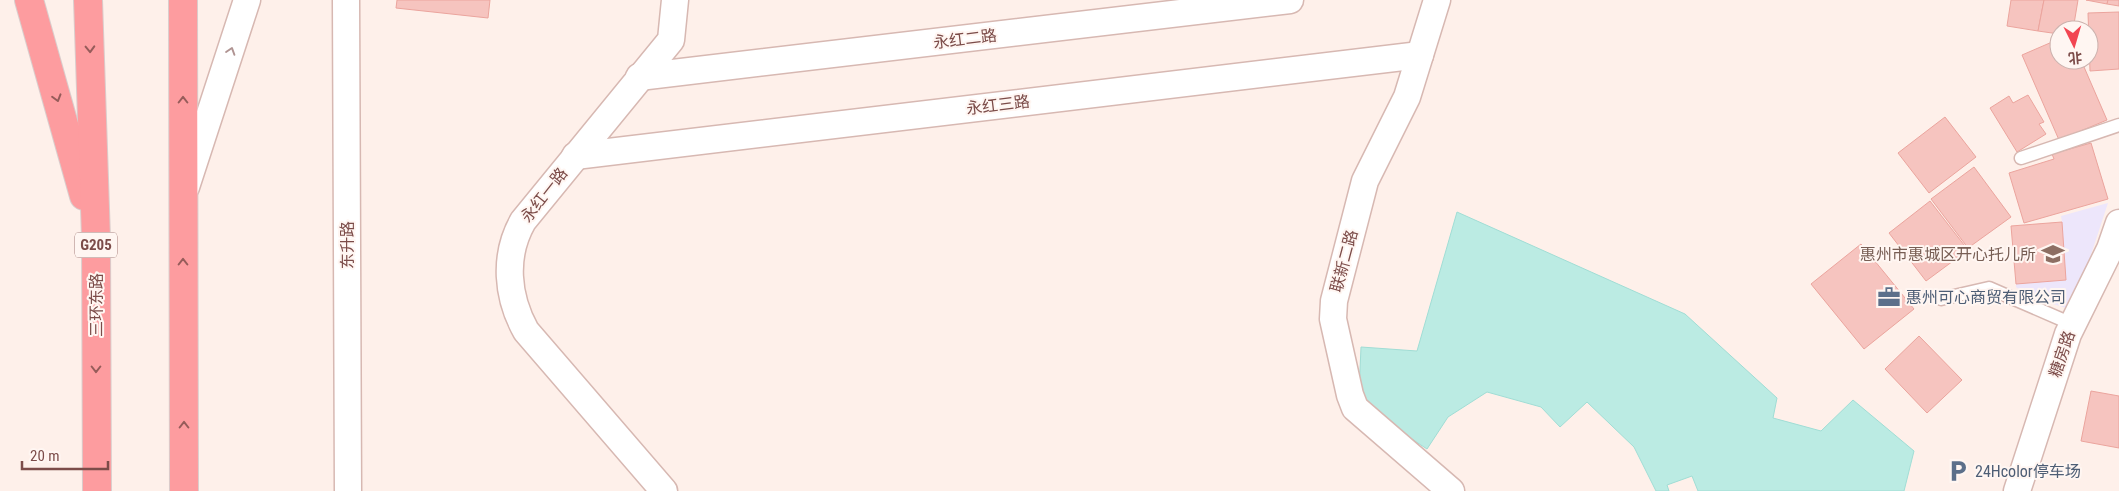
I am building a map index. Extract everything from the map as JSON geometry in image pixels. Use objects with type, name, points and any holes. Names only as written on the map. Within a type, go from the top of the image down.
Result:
[{"type":"highway","points":[[29,0],[96,238]]},
{"type":"highway","name":"三环东路","points":[[88,0],[96,238],[97,491]]},
{"type":"highway","points":[[183,0],[184,491]]},
{"type":"street","points":[[183,197],[247,0]]},
{"type":"street","name":"东升路","points":[[346,0],[348,491]]},
{"type":"street","name":"永红一路","points":[[664,491],[530,338],[515,306],[510,265],[516,234],[528,214],[671,40],[676,0]]},
{"type":"street","name":"永红二路","points":[[640,77],[1290,0]]},
{"type":"street","name":"联新二路","points":[[1437,0],[1402,110],[1365,181],[1334,301],[1333,314],[1350,395],[1355,408],[1451,491]]},
{"type":"street","name":"永红三路","points":[[575,156],[1420,55]]},
{"type":"street","name":"糖房路","points":[[2018,491],[2072,324],[2110,249],[2118,227]]},
{"type":"lane","points":[[2021,158],[2119,125]]},
{"type":"lane","points":[[1941,299],[1989,288],[2072,324]]},
{"type":"shaded area","name":"惠州市惠城区开心托儿所","points":[[2108,203],[2082,282],[2066,308],[2030,297],[2016,287],[2016,283],[2062,222],[2061,216]]},
{"type":"water","points":[[1457,212],[1685,314],[1777,398],[1773,418],[1821,431],[1853,400],[1914,451],[1904,491],[1698,491],[1692,476],[1667,485],[1669,491],[1656,491],[1634,447],[1587,402],[1560,427],[1541,407],[1487,392],[1448,417],[1427,449],[1389,424],[1359,393],[1361,347],[1417,351]]},
{"type":"building","points":[[397,0],[490,0],[488,18],[396,8]]},
{"type":"building","points":[[2011,0],[2044,0],[2038,31],[2007,26]]},
{"type":"building","points":[[2044,0],[2078,0],[2075,20],[2049,20],[2049,33],[2038,31]]},
{"type":"building","points":[[2086,0],[2108,0],[2107,4]]},
{"type":"building","points":[[2108,0],[2119,0],[2119,6],[2107,4]]},
{"type":"building","points":[[2119,12],[2119,69],[2090,71],[2099,70],[2099,20],[2088,20],[2088,13]]},
{"type":"building","points":[[2049,43],[2049,70],[2085,70],[2107,120],[2059,140],[2022,55]]},
{"type":"building","points":[[2028,95],[2044,122],[2039,124],[2046,134],[2017,152],[1990,108],[2009,96],[2013,103]]},
{"type":"building","points":[[1945,117],[1976,157],[1929,193],[1898,153]]},
{"type":"building","points":[[2091,143],[2108,199],[2024,223],[2009,173],[2054,159],[2052,154]]},
{"type":"building","points":[[1974,167],[2011,217],[1968,248],[1931,199]]},
{"type":"building","points":[[1930,201],[1968,250],[1926,281],[1889,233]]},
{"type":"building","points":[[2062,222],[2066,280],[2016,284],[2011,226]]},
{"type":"building","points":[[1861,244],[1914,309],[1864,349],[1811,284]]},
{"type":"building","points":[[1919,336],[1962,380],[1927,413],[1885,369]]},
{"type":"building","points":[[2091,391],[2119,396],[2119,448],[2081,441]]},
{"type":"place","name":"惠州市惠城区开心托儿所","points":[[2053,254]]},
{"type":"place","name":"惠州可心商贸有限公司","points":[[1889,297]]},
{"type":"place","name":"24Hcolor停车场","points":[[1958,471]]}]
